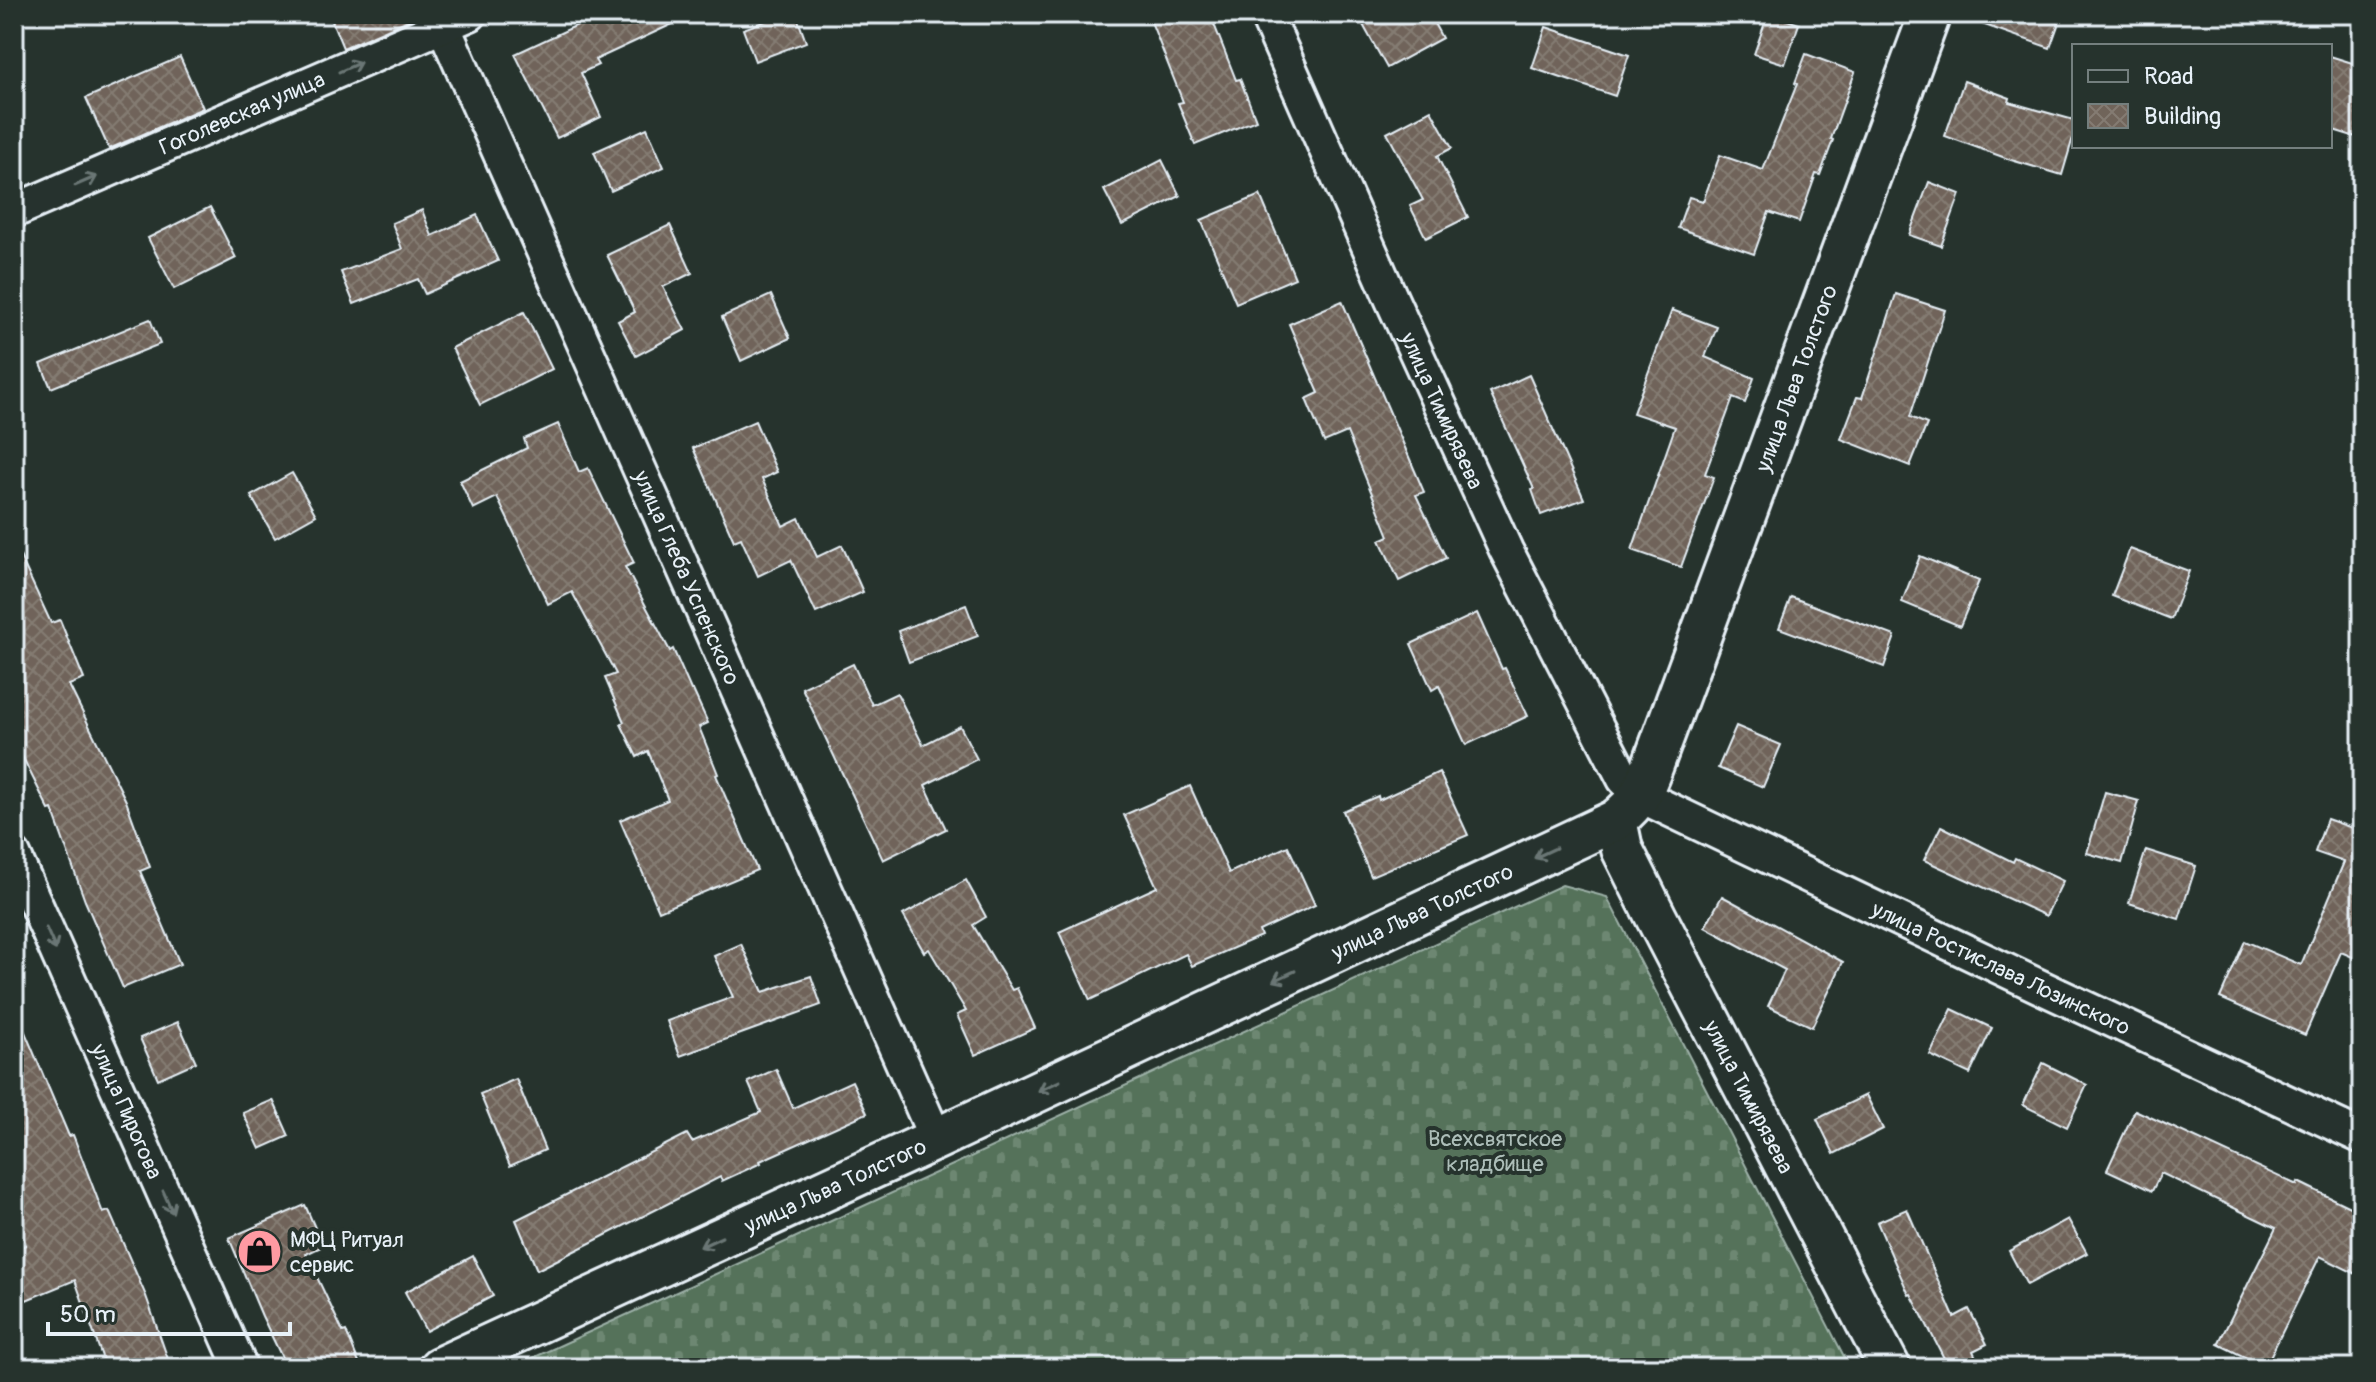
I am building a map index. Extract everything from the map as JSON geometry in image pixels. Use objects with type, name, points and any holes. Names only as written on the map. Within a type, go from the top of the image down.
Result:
[{"type":"street","name":"улица Тимирязева","points":[[1266,14],[1506,550],[1624,779],[1629,808],[1622,849],[1890,1368]]},
{"type":"street","name":"улица Льва Толстого","points":[[439,1368],[936,1139],[1629,808],[1930,14]]},
{"type":"street","name":"Гоголевская улица","points":[[14,211],[451,18]]},
{"type":"street","name":"улица Глеба Успенского","points":[[451,18],[936,1139]]},
{"type":"street","name":"улица Ростислава Лозинского","points":[[1629,808],[2360,1128]]},
{"type":"street","name":"улица Пирогова","points":[[14,855],[241,1368]]},
{"type":"green space","name":"Всехсвятское кладбище","points":[[1562,885],[1607,897],[1850,1368],[511,1368]]},
{"type":"building","points":[[329,14],[419,14],[420,15],[343,48]]},
{"type":"building","points":[[601,14],[694,14],[595,60],[598,65],[581,73],[601,117],[557,138],[515,54]]},
{"type":"building","points":[[786,14],[796,14],[806,42],[755,61],[743,29]]},
{"type":"building","points":[[1148,14],[1210,14],[1236,80],[1240,79],[1256,120],[1195,145],[1178,103],[1183,102]]},
{"type":"building","points":[[1357,14],[1429,14],[1442,38],[1387,68]]},
{"type":"building","points":[[1768,14],[1799,24],[1785,64],[1754,54]]},
{"type":"building","points":[[1966,14],[2062,14],[2050,48],[1965,18]]},
{"type":"building","points":[[1546,27],[1629,55],[1615,96],[1532,68]]},
{"type":"building","points":[[1806,54],[1855,72],[1820,175],[1816,174],[1799,222],[1769,212],[1754,254],[1678,228],[1689,197],[1703,201],[1720,155],[1763,170]]},
{"type":"building","points":[[180,57],[203,108],[109,149],[86,98]]},
{"type":"building","points":[[2332,57],[2362,66],[2362,139],[2332,130]]},
{"type":"building","points":[[1964,81],[2010,98],[2009,102],[2072,119],[2072,141],[2062,175],[1945,136]]},
{"type":"building","points":[[1431,110],[1452,148],[1437,156],[1468,217],[1426,238],[1410,206],[1423,200],[1387,133]]},
{"type":"building","points":[[647,128],[664,167],[611,191],[594,152]]},
{"type":"building","points":[[1162,160],[1180,196],[1122,225],[1104,190]]},
{"type":"building","points":[[1929,182],[1960,194],[1941,246],[1909,235]]},
{"type":"building","points":[[1260,195],[1295,278],[1236,303],[1201,220]]},
{"type":"building","points":[[210,207],[236,258],[174,289],[148,238]]},
{"type":"building","points":[[422,210],[432,236],[477,215],[498,261],[425,294],[418,279],[354,304],[341,272],[402,249],[392,223]]},
{"type":"building","points":[[670,225],[692,273],[663,287],[685,330],[636,356],[618,321],[635,312],[607,255]]},
{"type":"building","points":[[1896,294],[1945,310],[1910,417],[1927,424],[1910,466],[1841,439],[1857,397],[1862,398]]},
{"type":"building","points":[[771,295],[790,338],[741,361],[722,317]]},
{"type":"building","points":[[1342,301],[1424,492],[1416,495],[1446,558],[1399,581],[1380,540],[1389,536],[1347,432],[1324,442],[1306,399],[1319,393],[1289,324]]},
{"type":"building","points":[[1672,310],[1717,327],[1705,357],[1754,378],[1745,403],[1733,398],[1705,474],[1714,477],[1681,567],[1632,550],[1675,427],[1633,413]]},
{"type":"building","points":[[524,312],[552,369],[480,405],[452,348]]},
{"type":"building","points":[[150,319],[160,344],[51,388],[41,364]]},
{"type":"building","points":[[1529,375],[1584,499],[1541,515],[1534,489],[1490,393]]},
{"type":"building","points":[[755,421],[777,472],[762,479],[783,526],[799,518],[817,557],[842,545],[863,592],[816,613],[791,560],[758,576],[741,538],[734,541],[693,448]]},
{"type":"building","points":[[558,424],[579,472],[588,468],[634,563],[625,567],[670,651],[673,649],[708,723],[699,727],[757,870],[659,911],[620,820],[668,800],[648,751],[637,757],[621,724],[624,722],[605,678],[616,674],[572,592],[548,604],[497,497],[473,509],[460,481],[527,448],[524,439]]},
{"type":"building","points":[[292,473],[316,515],[275,538],[251,496]]},
{"type":"building","points":[[14,543],[51,623],[60,620],[84,679],[69,685],[126,801],[150,867],[140,871],[180,964],[123,988],[85,901],[52,809],[49,810],[14,740]]},
{"type":"building","points":[[2130,549],[2189,571],[2171,619],[2112,596]]},
{"type":"building","points":[[1920,556],[1979,581],[1960,626],[1902,602]]},
{"type":"building","points":[[1791,597],[1895,636],[1884,667],[1779,628]]},
{"type":"building","points":[[966,605],[978,636],[909,662],[898,631]]},
{"type":"building","points":[[1477,613],[1502,669],[1505,668],[1528,716],[1466,745],[1439,686],[1432,690],[1411,644]]},
{"type":"building","points":[[853,664],[872,705],[897,693],[923,745],[960,726],[977,759],[925,785],[946,829],[883,860],[802,688]]},
{"type":"building","points":[[1736,726],[1781,745],[1763,787],[1718,768]]},
{"type":"building","points":[[1439,772],[1468,835],[1371,876],[1343,811],[1378,796],[1379,800]]},
{"type":"building","points":[[1190,786],[1229,873],[1288,846],[1315,905],[1259,931],[1261,936],[1192,966],[1186,954],[1090,1000],[1059,932],[1157,887],[1124,815]]},
{"type":"building","points":[[2105,792],[2139,801],[2122,863],[2087,853]]},
{"type":"building","points":[[2327,819],[2358,830],[2362,820],[2362,961],[2341,952],[2305,1035],[2220,998],[2245,941],[2301,965],[2344,862],[2315,852]]},
{"type":"building","points":[[1941,826],[2013,862],[2015,858],[2063,881],[2046,916],[1924,860]]},
{"type":"building","points":[[2146,850],[2196,866],[2179,919],[2129,903]]},
{"type":"building","points":[[966,880],[986,917],[973,925],[1012,990],[1017,988],[1035,1028],[975,1055],[957,1015],[966,1011],[929,949],[924,952],[903,915]]},
{"type":"building","points":[[1722,896],[1843,962],[1812,1027],[1768,1006],[1785,970],[1705,927]]},
{"type":"building","points":[[741,944],[763,992],[811,976],[821,1005],[680,1056],[667,1021],[733,997],[714,956]]},
{"type":"building","points":[[14,1006],[69,1136],[73,1135],[103,1213],[109,1211],[146,1296],[171,1368],[106,1368],[75,1280],[14,1305],[14,1250],[26,1245],[14,1215]]},
{"type":"building","points":[[1952,1009],[1992,1028],[1970,1074],[1930,1055]]},
{"type":"building","points":[[178,1022],[196,1062],[158,1079],[140,1038]]},
{"type":"building","points":[[2043,1063],[2087,1085],[2067,1127],[2023,1105]]},
{"type":"building","points":[[776,1069],[793,1108],[852,1081],[867,1113],[722,1181],[720,1177],[537,1270],[516,1220],[687,1134],[692,1142],[761,1112],[748,1082]]},
{"type":"building","points":[[516,1079],[545,1150],[510,1166],[480,1094]]},
{"type":"building","points":[[1866,1095],[1883,1129],[1834,1154],[1817,1119]]},
{"type":"building","points":[[273,1100],[289,1136],[260,1149],[243,1113]]},
{"type":"building","points":[[2135,1110],[2362,1213],[2362,1277],[2320,1256],[2265,1367],[2218,1344],[2276,1228],[2161,1173],[2152,1191],[2107,1170]]},
{"type":"building","points":[[305,1205],[323,1246],[306,1254],[343,1332],[346,1331],[361,1368],[287,1368],[229,1238]]},
{"type":"building","points":[[1907,1209],[1954,1317],[1969,1309],[1987,1344],[1973,1351],[1981,1368],[1949,1368],[1909,1295],[1877,1222]]},
{"type":"building","points":[[2068,1219],[2087,1253],[2027,1285],[2009,1251]]},
{"type":"building","points":[[473,1256],[493,1296],[426,1331],[405,1292]]},
{"type":"place","name":"МФЦ Ритуал cервис","points":[[259,1252]]}]
